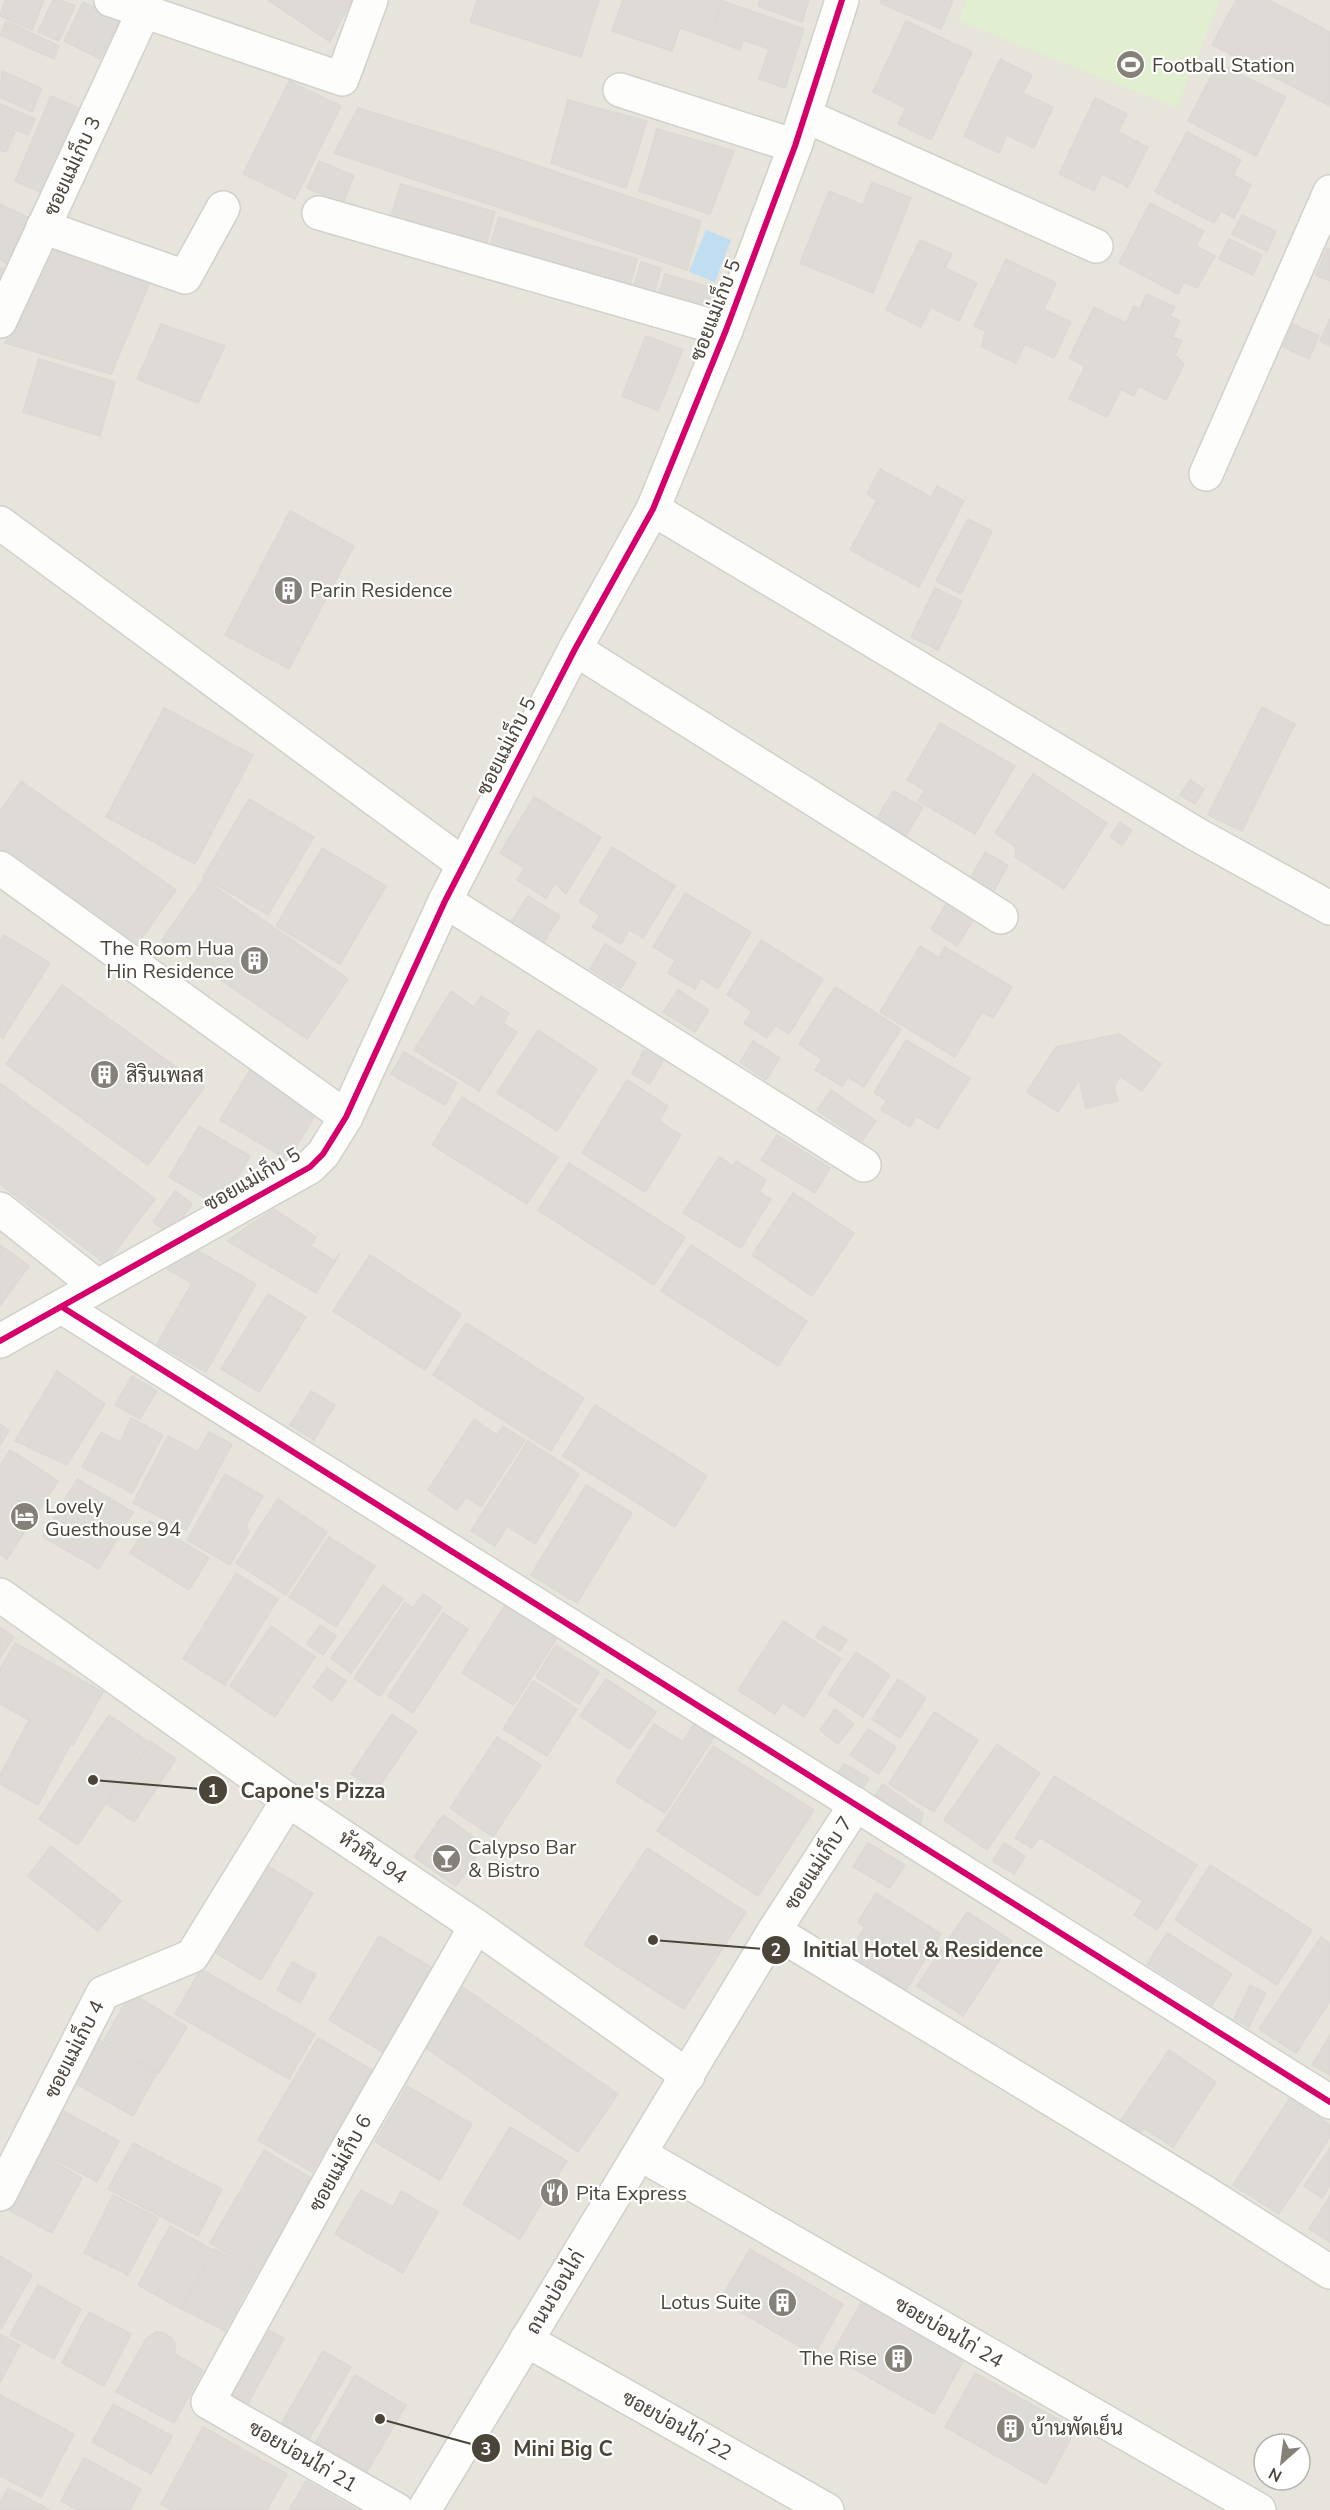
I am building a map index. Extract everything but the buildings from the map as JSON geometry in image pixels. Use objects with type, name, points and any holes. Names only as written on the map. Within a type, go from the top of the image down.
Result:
[{"type":"street","points":[[111,0],[342,79],[371,0]]},
{"type":"street","name":"ซอยแม่เก็บ 5","points":[[0,1341],[310,1167],[323,1154],[346,1118],[463,864],[575,649],[653,509],[726,330],[800,131],[842,0]]},
{"type":"street","name":"ซอยแม่เก็บ 3","points":[[0,321],[144,11]]},
{"type":"street","points":[[620,90],[800,131],[1096,246]]},
{"type":"street","points":[[1206,474],[1330,192]]},
{"type":"street","points":[[43,227],[185,277],[223,208]]},
{"type":"street","points":[[319,213],[726,330]]},
{"type":"street","points":[[653,509],[1186,828],[1330,908]]},
{"type":"street","points":[[0,523],[463,864]]},
{"type":"street","points":[[575,649],[1001,917]]},
{"type":"street","points":[[0,868],[346,1118]]},
{"type":"street","points":[[445,901],[864,1165]]},
{"type":"street","points":[[0,1209],[97,1286]]},
{"type":"street","points":[[62,1307],[1330,2102]]},
{"type":"street","name":"หัวหิน 94","points":[[0,1594],[288,1800],[476,1926],[688,2076]]},
{"type":"street","name":"ซอยแม่เก็บ 4","points":[[0,2194],[103,1993],[192,1956],[288,1800]]},
{"type":"street","name":"ซอยแม่เก็บ 7","points":[[688,2076],[774,1931],[856,1804]]},
{"type":"street","name":"ซอยแม่เก็บ 6","points":[[208,2402],[343,2157],[476,1926]]},
{"type":"street","points":[[774,1931],[1201,2190],[1330,2272]]},
{"type":"street","name":"ถนนบ่อนไก่","points":[[424,2510],[688,2076]]},
{"type":"street","name":"ซอยบ่อนไก่ 24","points":[[640,2154],[1258,2510]]},
{"type":"street","name":"ซอยบ่อนไก่ 22","points":[[526,2340],[827,2510]]},
{"type":"street","name":"ซอยบ่อนไก่ 21","points":[[208,2402],[397,2510]]},
{"type":"shaded area","points":[[0,0],[1330,0],[1330,2510],[0,2510]]},
{"type":"green space","name":"Football Station","points":[[967,0],[1220,0],[1177,108],[958,21]]},
{"type":"water","points":[[706,230],[731,240],[715,282],[689,272]]},
{"type":"cycle path","points":[[0,1341],[310,1167],[323,1154],[346,1117],[445,901],[575,649],[653,509],[726,330],[795,146],[842,0]]},
{"type":"cycle path","points":[[62,1307],[1330,2102]]},
{"type":"place","name":"Football Station","points":[[1131,65]]},
{"type":"place","name":"Parin Residence","points":[[289,590]]},
{"type":"place","name":"The Room Hua Hin Residence","points":[[255,960]]},
{"type":"place","name":"สิรินเพลส","points":[[105,1075]]},
{"type":"place","name":"Lovely Guesthouse 94","points":[[24,1517]]},
{"type":"place","name":"Capone's Pizza","points":[[93,1780]]},
{"type":"place","name":"Calypso Bar & Bistro","points":[[447,1859]]},
{"type":"place","name":"Initial Hotel & Residence","points":[[653,1940]]},
{"type":"place","name":"Pita Express","points":[[555,2193]]},
{"type":"place","name":"Lotus Suite","points":[[782,2302]]},
{"type":"place","name":"The Rise","points":[[898,2358]]},
{"type":"place","name":"Mini Big C","points":[[380,2419]]},
{"type":"place","name":"บ้านพัดเย็น","points":[[1010,2428]]}]
